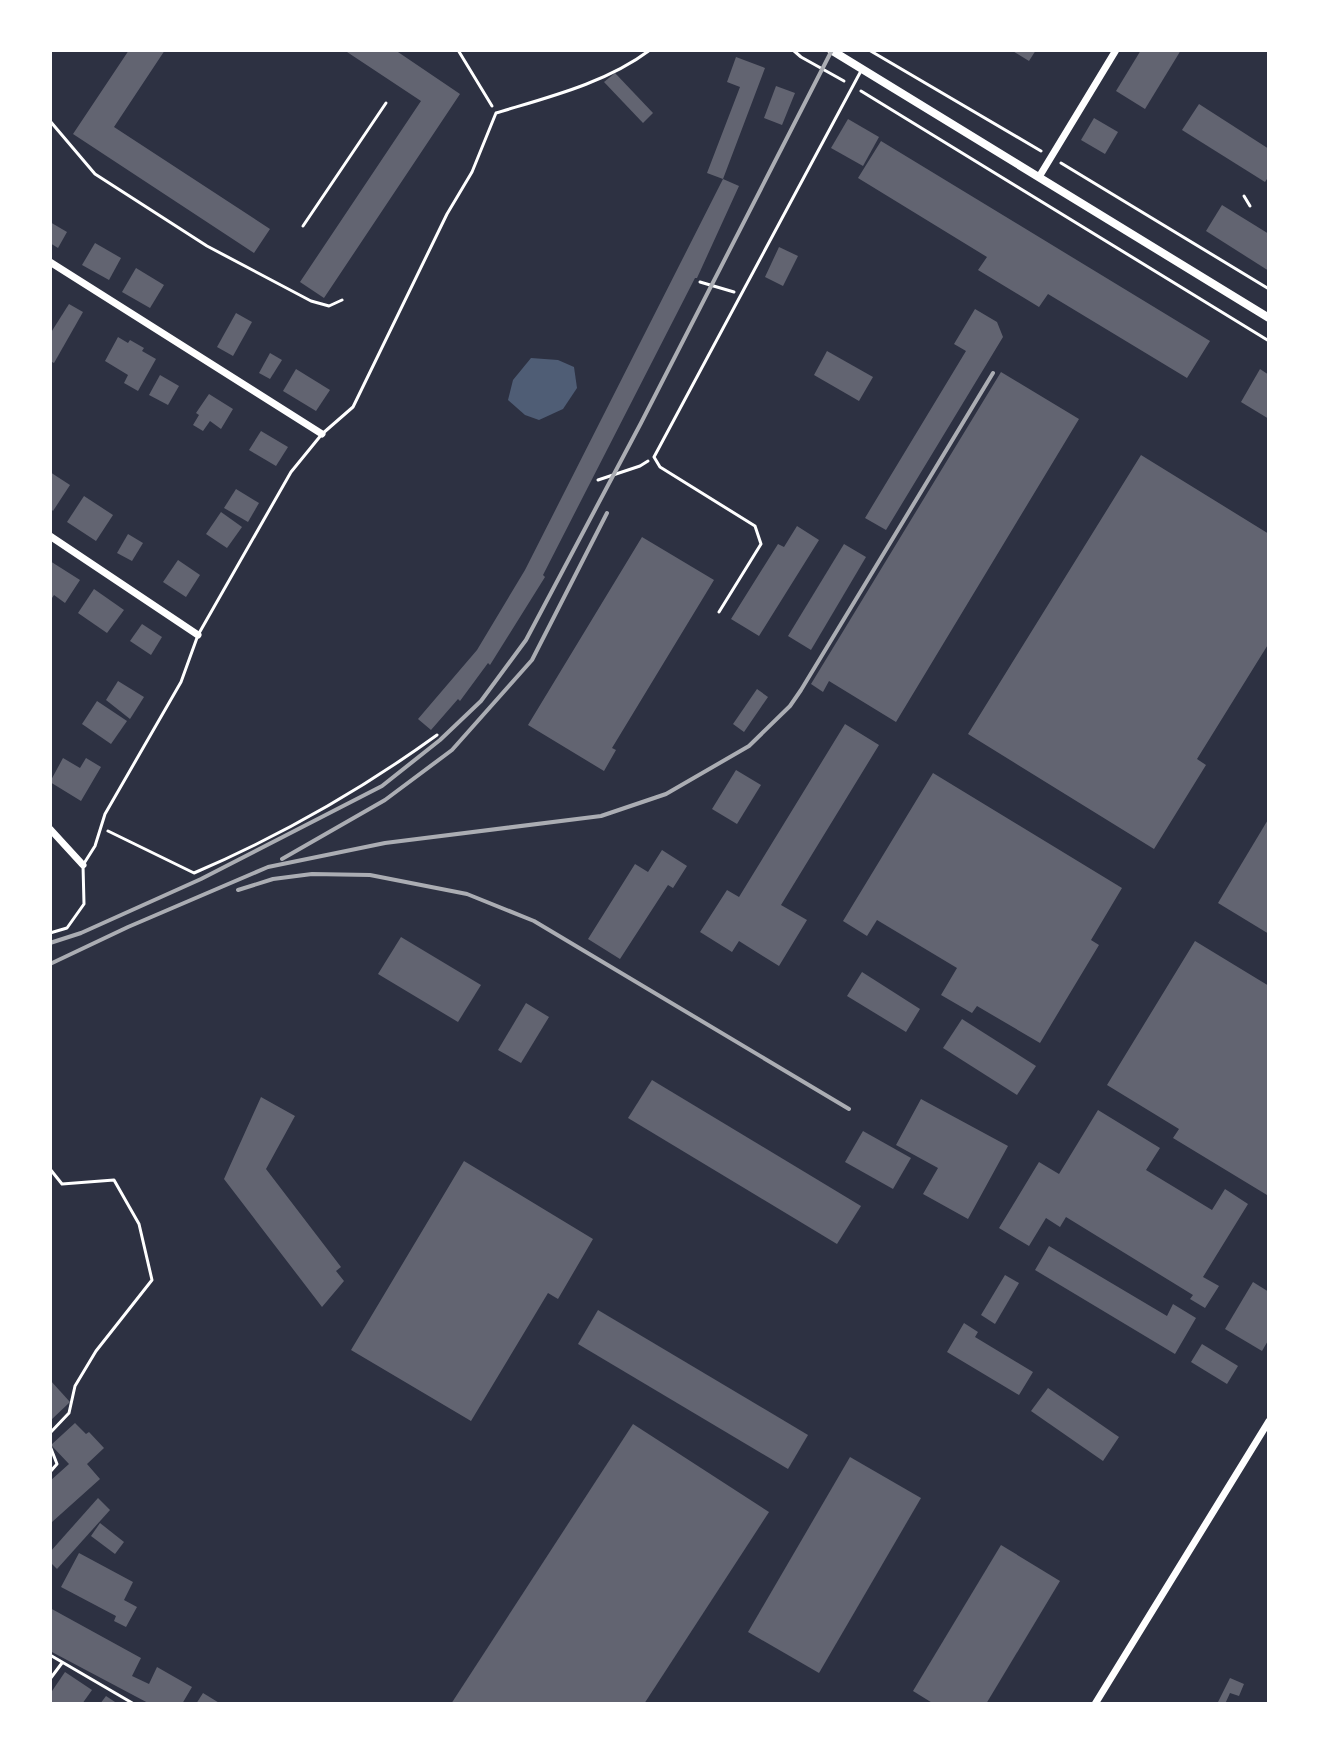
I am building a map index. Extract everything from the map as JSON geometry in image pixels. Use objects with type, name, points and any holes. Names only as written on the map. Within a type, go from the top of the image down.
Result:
[{"type":"street","points":[[831,50],[1269,318]]},
{"type":"street","points":[[1039,177],[1116,50]]},
{"type":"street","points":[[50,262],[322,434]]},
{"type":"street","points":[[50,536],[198,635]]},
{"type":"street","points":[[50,829],[83,865]]},
{"type":"street","points":[[1095,1704],[1185,1553],[1269,1421]]},
{"type":"lane","points":[[50,933],[67,928],[84,904],[83,865],[95,846],[105,814],[181,682],[198,635],[291,472],[322,434],[353,407],[447,214],[472,172],[496,113],[564,93],[632,63],[650,50]]},
{"type":"lane","points":[[719,612],[761,544],[755,526],[660,467],[654,457],[862,69]]},
{"type":"lane","points":[[50,1169],[62,1184],[114,1180],[139,1224],[152,1280],[96,1351],[75,1386],[69,1413],[50,1433]]},
{"type":"lane","points":[[50,1446],[57,1464],[50,1472]]},
{"type":"lane","points":[[50,1655],[134,1704]]},
{"type":"lane","points":[[50,1679],[62,1663]]},
{"type":"path","points":[[458,50],[496,113]]},
{"type":"path","points":[[793,50],[1269,341]]},
{"type":"path","points":[[869,50],[1269,289]]},
{"type":"path","points":[[303,226],[386,103]]},
{"type":"path","points":[[50,121],[95,174],[207,246],[311,301],[329,306],[342,300]]},
{"type":"path","points":[[1244,196],[1250,206]]},
{"type":"path","points":[[700,282],[742,294]]},
{"type":"path","points":[[598,480],[640,466],[654,457]]},
{"type":"path","points":[[101,828],[194,873],[245,851],[377,778],[437,735]]},
{"type":"water","points":[[531,358],[558,360],[574,367],[577,388],[563,409],[539,420],[525,415],[508,400],[513,380]]},
{"type":"building","points":[[129,50],[165,50],[114,127],[270,229],[254,253],[73,134]]},
{"type":"building","points":[[344,50],[395,50],[460,94],[324,298],[300,282],[421,101]]},
{"type":"building","points":[[1011,50],[1036,50],[1029,61]]},
{"type":"building","points":[[1141,50],[1181,50],[1145,109],[1116,91]]},
{"type":"building","points":[[736,57],[765,68],[723,179],[707,173],[740,87],[727,82]]},
{"type":"building","points":[[615,73],[653,113],[643,123],[604,82]]},
{"type":"building","points":[[776,86],[795,93],[782,125],[764,118]]},
{"type":"building","points":[[1199,104],[1269,149],[1269,176],[1265,182],[1182,130]]},
{"type":"building","points":[[1094,118],[1118,132],[1105,154],[1081,140]]},
{"type":"building","points":[[848,119],[879,137],[863,166],[831,148]]},
{"type":"building","points":[[881,141],[1210,341],[1187,378],[1048,294],[1039,307],[978,270],[987,257],[858,178]]},
{"type":"building","points":[[723,179],[739,186],[697,278],[543,575],[545,577],[490,665],[488,663],[460,701],[458,699],[431,730],[418,719],[477,650],[525,570]]},
{"type":"building","points":[[1222,205],[1269,234],[1269,271],[1206,231]]},
{"type":"building","points":[[50,222],[67,232],[58,248],[50,243]]},
{"type":"building","points":[[95,243],[121,258],[109,280],[82,265]]},
{"type":"building","points":[[779,247],[798,256],[783,286],[765,277]]},
{"type":"building","points":[[136,268],[164,285],[150,308],[122,292]]},
{"type":"building","points":[[69,304],[83,312],[54,363],[50,361],[50,334]]},
{"type":"building","points":[[975,309],[997,322],[1003,337],[886,530],[865,518],[966,351],[954,344]]},
{"type":"building","points":[[236,313],[252,322],[233,356],[217,347]]},
{"type":"building","points":[[118,337],[144,348],[142,351],[156,359],[138,391],[124,383],[128,375],[105,361]]},
{"type":"building","points":[[827,351],[873,377],[859,401],[814,375]]},
{"type":"building","points":[[270,353],[282,360],[270,379],[259,373]]},
{"type":"building","points":[[296,369],[330,390],[316,411],[283,391]]},
{"type":"building","points":[[1260,369],[1269,375],[1269,419],[1241,402]]},
{"type":"building","points":[[1001,372],[1079,419],[896,722],[829,681],[823,692],[811,684]]},
{"type":"building","points":[[160,375],[179,386],[168,405],[149,395]]},
{"type":"building","points":[[209,394],[233,409],[221,429],[210,421],[203,431],[193,425],[199,415],[196,413]]},
{"type":"building","points":[[261,431],[288,447],[276,466],[249,450]]},
{"type":"building","points":[[1141,455],[1269,534],[1269,643],[1197,759],[1206,765],[1154,849],[968,734]]},
{"type":"building","points":[[50,472],[70,485],[53,511],[50,508]]},
{"type":"building","points":[[236,489],[259,503],[248,522],[224,508]]},
{"type":"building","points":[[84,496],[113,515],[96,541],[67,522]]},
{"type":"building","points":[[221,512],[242,527],[227,548],[206,534]]},
{"type":"building","points":[[797,526],[819,540],[759,636],[731,619],[778,544],[784,547]]},
{"type":"building","points":[[128,534],[143,543],[132,561],[117,553]]},
{"type":"building","points":[[642,537],[714,580],[612,748],[616,750],[604,771],[528,725]]},
{"type":"building","points":[[844,544],[866,557],[811,650],[788,636]]},
{"type":"building","points":[[178,560],[200,575],[186,597],[163,582]]},
{"type":"building","points":[[50,561],[80,580],[65,603],[54,595],[50,601]]},
{"type":"building","points":[[94,589],[124,610],[107,633],[78,613]]},
{"type":"building","points":[[142,624],[162,637],[151,655],[130,641]]},
{"type":"building","points":[[118,681],[144,697],[130,719],[106,700]]},
{"type":"building","points":[[757,689],[768,697],[744,732],[733,724]]},
{"type":"building","points":[[97,701],[127,721],[111,744],[82,724]]},
{"type":"building","points":[[845,724],[879,745],[781,905],[807,920],[779,966],[739,941],[732,952],[700,932],[727,890],[739,897]]},
{"type":"building","points":[[63,758],[80,768],[86,758],[101,767],[81,801],[50,782]]},
{"type":"building","points":[[736,770],[761,785],[737,824],[712,809]]},
{"type":"building","points":[[933,773],[1122,888],[1091,940],[1099,945],[1040,1043],[977,1006],[972,1013],[941,995],[957,968],[877,920],[867,936],[843,921]]},
{"type":"building","points":[[1269,818],[1269,934],[1218,903]]},
{"type":"building","points":[[662,850],[687,866],[673,888],[668,885],[620,959],[588,939],[635,864],[648,872]]},
{"type":"building","points":[[401,937],[481,985],[458,1022],[378,974]]},
{"type":"building","points":[[1195,941],[1269,986],[1267,1195],[1173,1138],[1179,1129],[1107,1085]]},
{"type":"building","points":[[862,972],[920,1009],[906,1032],[847,996]]},
{"type":"building","points":[[526,1003],[549,1017],[521,1063],[498,1050]]},
{"type":"building","points":[[962,1019],[1036,1066],[1017,1095],[943,1048]]},
{"type":"building","points":[[652,1080],[861,1206],[837,1244],[628,1118]]},
{"type":"building","points":[[261,1097],[295,1116],[266,1169],[341,1267],[336,1271],[344,1281],[322,1307],[224,1179]]},
{"type":"building","points":[[921,1099],[1008,1146],[968,1219],[923,1194],[938,1168],[896,1145]]},
{"type":"building","points":[[1098,1110],[1160,1148],[1146,1170],[1212,1210],[1225,1189],[1248,1204],[1203,1277],[1219,1286],[1205,1308],[1190,1299],[1193,1295],[1066,1217],[1060,1227],[1046,1218],[1029,1246],[999,1228],[1039,1162],[1059,1174]]},
{"type":"building","points":[[863,1131],[911,1158],[893,1189],[845,1162]]},
{"type":"building","points":[[464,1161],[593,1239],[558,1299],[548,1293],[471,1421],[351,1350]]},
{"type":"building","points":[[1049,1246],[1167,1316],[1173,1304],[1196,1318],[1175,1354],[1035,1270]]},
{"type":"building","points":[[1005,1275],[1019,1283],[995,1324],[981,1315]]},
{"type":"building","points":[[1253,1282],[1269,1292],[1269,1339],[1262,1351],[1225,1329]]},
{"type":"building","points":[[598,1310],[808,1435],[788,1469],[578,1344]]},
{"type":"building","points":[[964,1323],[978,1332],[975,1337],[1033,1372],[1019,1395],[947,1352]]},
{"type":"building","points":[[1202,1344],[1238,1366],[1227,1384],[1191,1362]]},
{"type":"building","points":[[50,1380],[70,1402],[50,1421]]},
{"type":"building","points":[[1048,1388],[1119,1437],[1103,1461],[1031,1411]]},
{"type":"building","points":[[75,1423],[104,1448],[87,1464],[100,1479],[52,1522],[50,1481],[69,1464],[51,1445]]},
{"type":"building","points":[[633,1424],[769,1512],[644,1704],[451,1704]]},
{"type":"building","points":[[850,1457],[921,1498],[819,1673],[748,1632]]},
{"type":"building","points":[[98,1498],[110,1510],[57,1569],[50,1562],[50,1552]]},
{"type":"building","points":[[100,1523],[124,1542],[115,1554],[91,1536]]},
{"type":"building","points":[[1001,1545],[1060,1581],[986,1704],[934,1704],[913,1691]]},
{"type":"building","points":[[79,1553],[133,1582],[124,1600],[137,1607],[126,1627],[114,1621],[116,1616],[61,1587]]},
{"type":"building","points":[[50,1608],[141,1658],[132,1676],[149,1684],[157,1667],[192,1687],[182,1704],[150,1704],[50,1651]]},
{"type":"building","points":[[65,1672],[92,1690],[82,1704],[50,1704],[50,1694]]},
{"type":"building","points":[[1230,1678],[1244,1684],[1239,1696],[1230,1693],[1225,1704],[1217,1704]]},
{"type":"building","points":[[203,1693],[221,1704],[196,1704]]},
{"type":"building","points":[[106,1696],[118,1704],[100,1704]]},
{"type":"railway","points":[[50,943],[81,933],[201,879],[382,786],[440,740],[481,701],[526,640],[832,50]]},
{"type":"railway","points":[[50,964],[268,867],[385,843],[601,816],[666,794],[749,746],[790,706],[801,690],[993,373]]},
{"type":"railway","points":[[282,859],[385,800],[452,750],[532,660],[607,513]]},
{"type":"railway","points":[[238,890],[273,879],[312,874],[370,875],[467,894],[534,921],[849,1109]]}]
